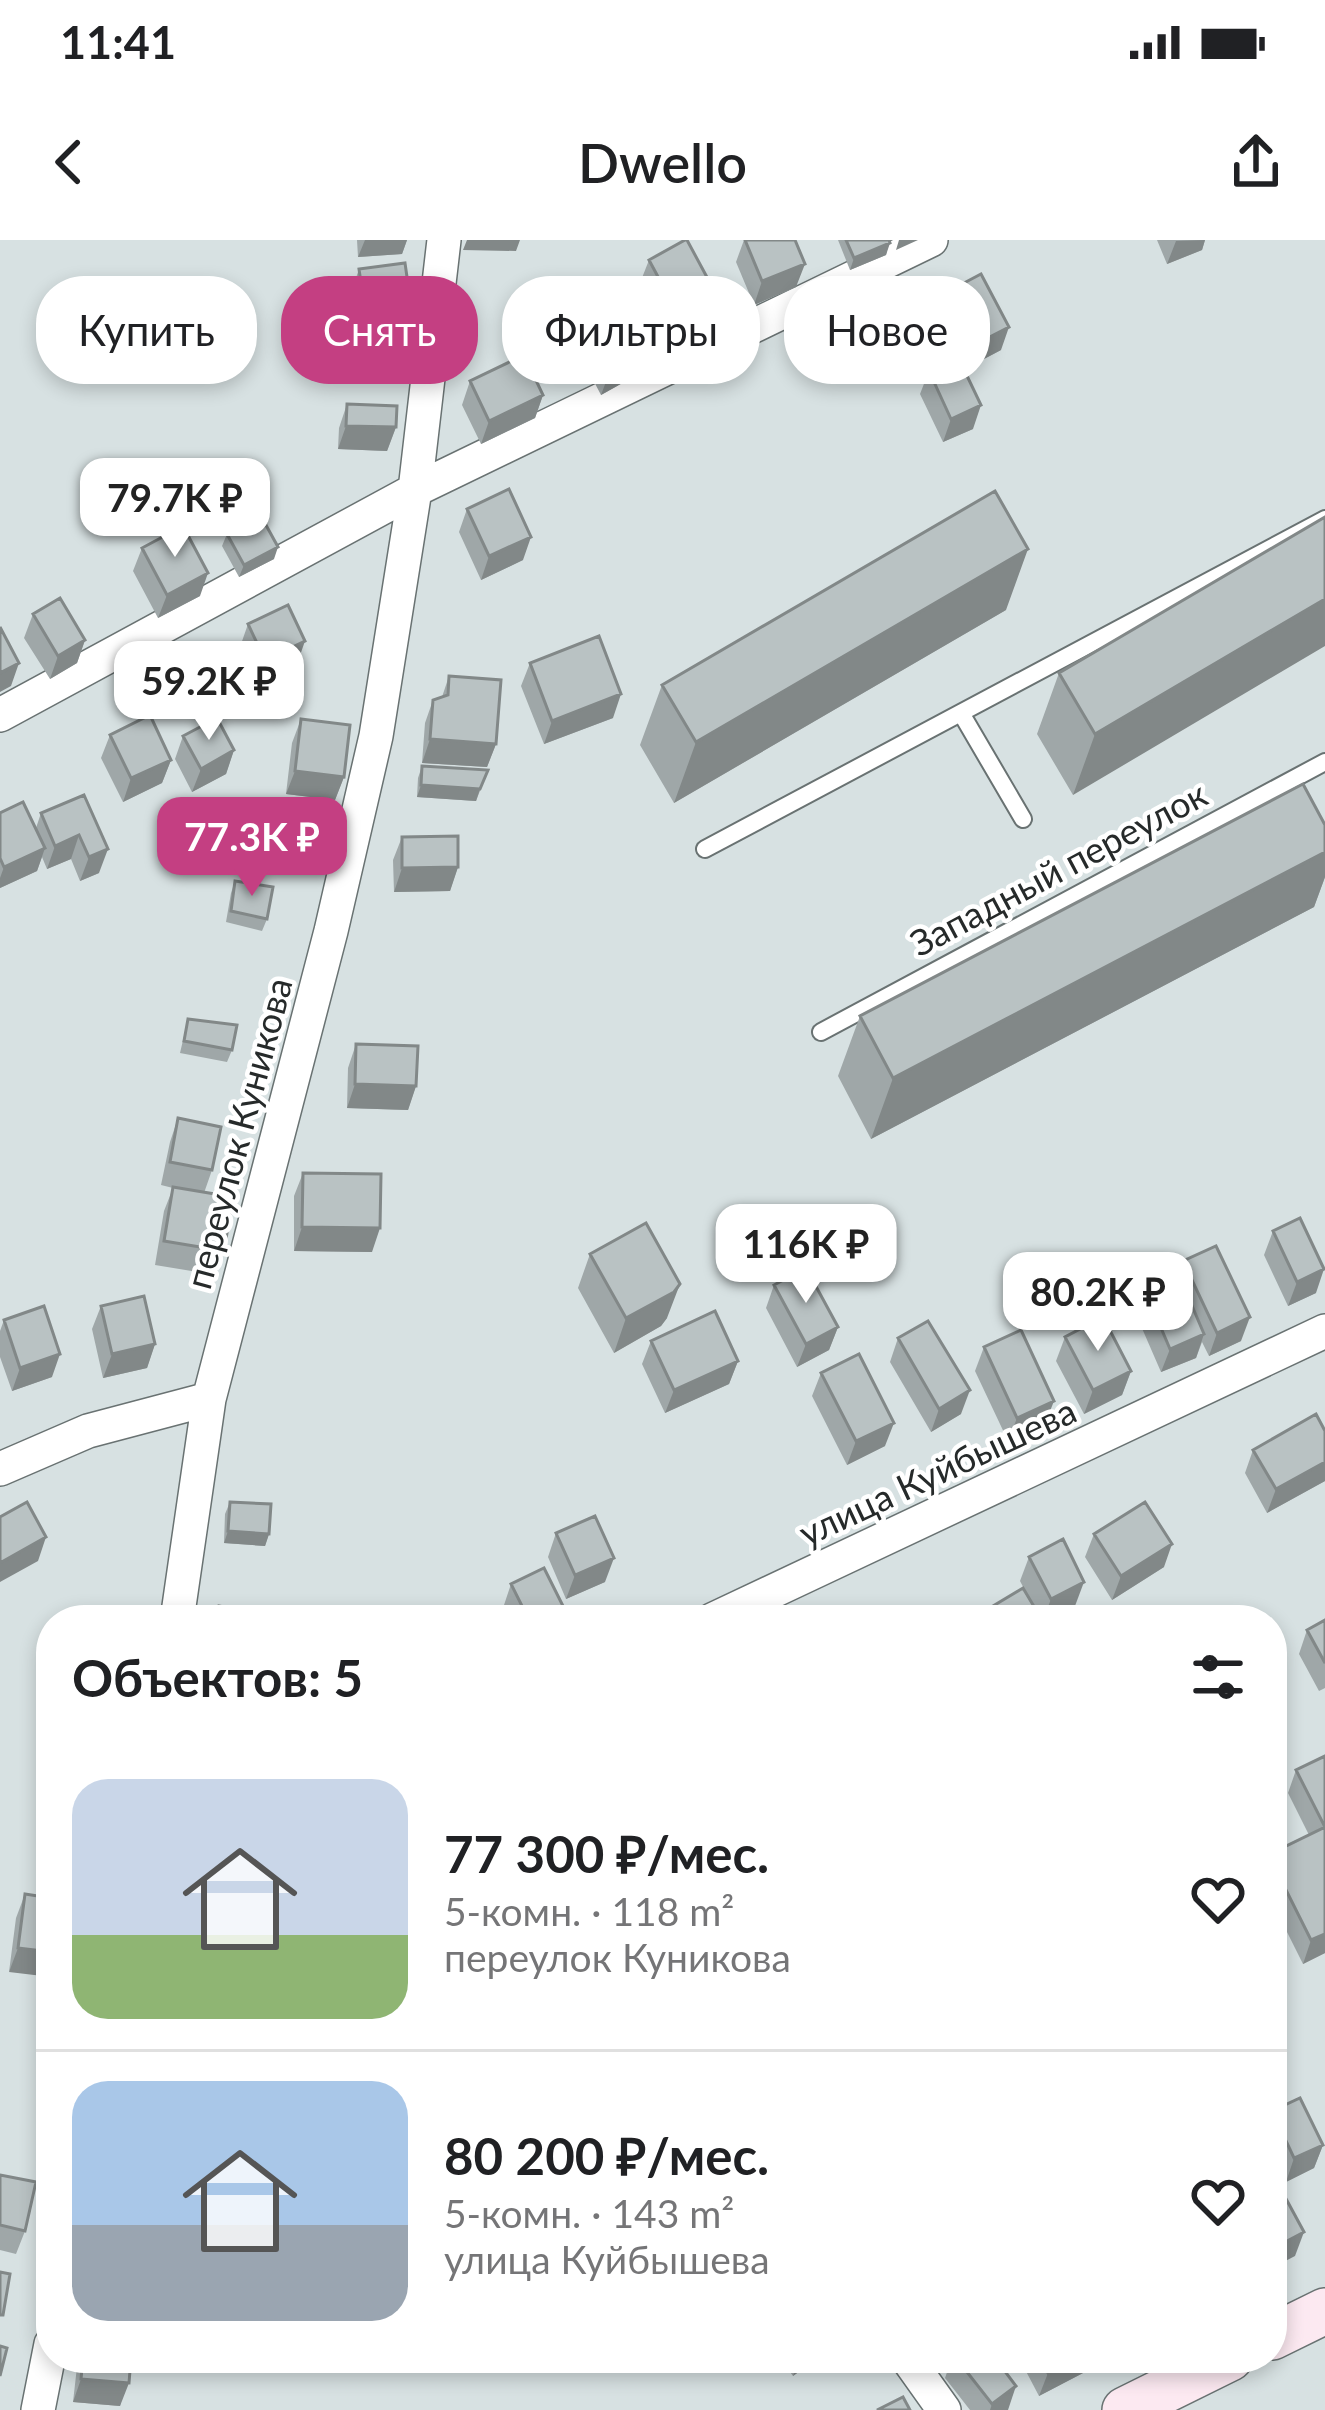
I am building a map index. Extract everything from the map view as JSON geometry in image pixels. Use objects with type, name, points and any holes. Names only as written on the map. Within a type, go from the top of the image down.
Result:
[{"type":"street","name":"переулок Куникова","points":[[179,1605],[209,1399],[331,931],[376,736],[415,490],[444,240]]},
{"type":"street","points":[[0,715],[415,490],[931,240]]},
{"type":"street","name":"улица Куйбышева","points":[[744,1605],[1325,1331]]},
{"type":"street","points":[[0,1469],[88,1432],[209,1399]]},
{"type":"street","points":[[1287,2330],[1325,2311]]},
{"type":"street","points":[[38,2410],[45,2373]]},
{"type":"street","points":[[918,2373],[944,2410]]},
{"type":"street","points":[[1125,2410],[1200,2373]]},
{"type":"lane","points":[[705,849],[1325,519]]},
{"type":"lane","points":[[961,713],[1022,819]]},
{"type":"lane","name":"Западный переулок","points":[[821,1033],[1325,762]]},
{"type":"building","points":[[687,240],[706,276],[658,276],[649,260]]},
{"type":"building","points":[[745,240],[795,240],[805,264],[762,281]]},
{"type":"building","points":[[846,240],[889,240],[890,243],[854,258]]},
{"type":"building","points":[[405,263],[407,276],[360,276],[359,269]]},
{"type":"building","points":[[990,291],[1009,327],[990,337]]},
{"type":"building","points":[[502,366],[502,384],[538,384],[543,395],[489,421],[471,384],[478,384],[478,377]]},
{"type":"building","points":[[935,384],[971,384],[981,405],[951,419]]},
{"type":"building","points":[[347,404],[397,406],[396,427],[346,426]]},
{"type":"building","points":[[509,489],[531,537],[489,556],[467,509]]},
{"type":"building","points":[[995,491],[1028,549],[696,742],[662,685]]},
{"type":"building","points":[[261,516],[278,547],[244,565],[227,534]]},
{"type":"building","points":[[1325,517],[1325,599],[1095,734],[1059,673]]},
{"type":"building","points":[[183,526],[208,573],[167,595],[142,548]]},
{"type":"building","points":[[60,598],[85,640],[58,656],[33,614]]},
{"type":"building","points":[[288,605],[305,641],[265,660],[248,624]]},
{"type":"building","points":[[0,627],[19,663],[0,673]]},
{"type":"building","points":[[599,636],[621,694],[552,721],[530,663]]},
{"type":"building","points":[[449,676],[501,680],[496,744],[430,739],[433,700],[448,695]]},
{"type":"building","points":[[150,715],[171,760],[131,778],[110,735]]},
{"type":"building","points":[[217,718],[234,750],[201,769],[183,736]]},
{"type":"building","points":[[301,719],[350,725],[344,777],[295,771]]},
{"type":"building","points":[[422,766],[488,770],[480,789],[421,785]]},
{"type":"building","points":[[1303,784],[1325,825],[1325,852],[893,1078],[860,1016]]},
{"type":"building","points":[[84,795],[108,849],[89,857],[79,835],[55,846],[41,813]]},
{"type":"building","points":[[23,802],[45,848],[4,867],[0,813]]},
{"type":"building","points":[[458,836],[458,867],[402,868],[402,837]]},
{"type":"building","points":[[235,881],[273,887],[267,919],[231,911]]},
{"type":"building","points":[[188,1019],[237,1025],[232,1050],[184,1041]]},
{"type":"building","points":[[356,1044],[418,1046],[416,1086],[355,1084]]},
{"type":"building","points":[[178,1118],[221,1127],[212,1170],[170,1162]]},
{"type":"building","points":[[303,1173],[381,1174],[380,1228],[302,1227]]},
{"type":"building","points":[[173,1187],[233,1197],[224,1251],[164,1241]]},
{"type":"building","points":[[1300,1218],[1324,1269],[1297,1282],[1273,1231]]},
{"type":"building","points":[[646,1223],[680,1284],[626,1318],[590,1254]]},
{"type":"building","points":[[1216,1246],[1250,1317],[1217,1333],[1183,1261]]},
{"type":"building","points":[[806,1268],[838,1327],[806,1344],[774,1285]]},
{"type":"building","points":[[1184,1287],[1204,1334],[1170,1349],[1150,1302]]},
{"type":"building","points":[[144,1296],[155,1344],[112,1354],[101,1306]]},
{"type":"building","points":[[44,1306],[60,1354],[20,1368],[4,1320]]},
{"type":"building","points":[[715,1311],[738,1361],[674,1390],[651,1341]]},
{"type":"building","points":[[1103,1317],[1131,1371],[1093,1390],[1065,1337]]},
{"type":"building","points":[[928,1321],[970,1390],[939,1409],[898,1338]]},
{"type":"building","points":[[1021,1330],[1054,1401],[1017,1418],[984,1347]]},
{"type":"building","points":[[859,1354],[894,1423],[856,1441],[821,1373]]},
{"type":"building","points":[[1316,1414],[1325,1431],[1325,1462],[1276,1489],[1253,1450]]},
{"type":"building","points":[[27,1502],[46,1537],[0,1563],[0,1517]]},
{"type":"building","points":[[230,1502],[271,1504],[269,1534],[228,1531]]},
{"type":"building","points":[[1145,1502],[1172,1544],[1121,1576],[1094,1534]]},
{"type":"building","points":[[595,1516],[614,1558],[575,1575],[556,1533]]},
{"type":"building","points":[[1063,1539],[1084,1582],[1051,1599],[1029,1557]]},
{"type":"building","points":[[544,1568],[562,1605],[522,1605],[511,1584]]},
{"type":"building","points":[[1023,1588],[1033,1605],[995,1605]]},
{"type":"building","points":[[1325,1620],[1325,1663],[1307,1630]]},
{"type":"building","points":[[1325,1756],[1325,1827],[1296,1770]]},
{"type":"building","points":[[1325,1827],[1325,1934],[1311,1940],[1287,1892],[1287,1846]]},
{"type":"building","points":[[25,1894],[36,1896],[36,1950],[18,1948]]},
{"type":"building","points":[[1300,2098],[1323,2145],[1294,2158],[1287,2143],[1287,2104]]},
{"type":"building","points":[[0,2175],[36,2182],[25,2231],[0,2225]]},
{"type":"building","points":[[1287,2201],[1304,2232],[1287,2241]]},
{"type":"building","points":[[0,2272],[10,2274],[3,2315],[0,2315]]},
{"type":"building","points":[[0,2346],[7,2348],[0,2376]]},
{"type":"building","points":[[82,2373],[130,2373],[129,2383],[81,2379]]},
{"type":"building","points":[[968,2373],[1006,2373],[1016,2386],[992,2404]]},
{"type":"building","points":[[903,2397],[910,2410],[877,2410]]}]
